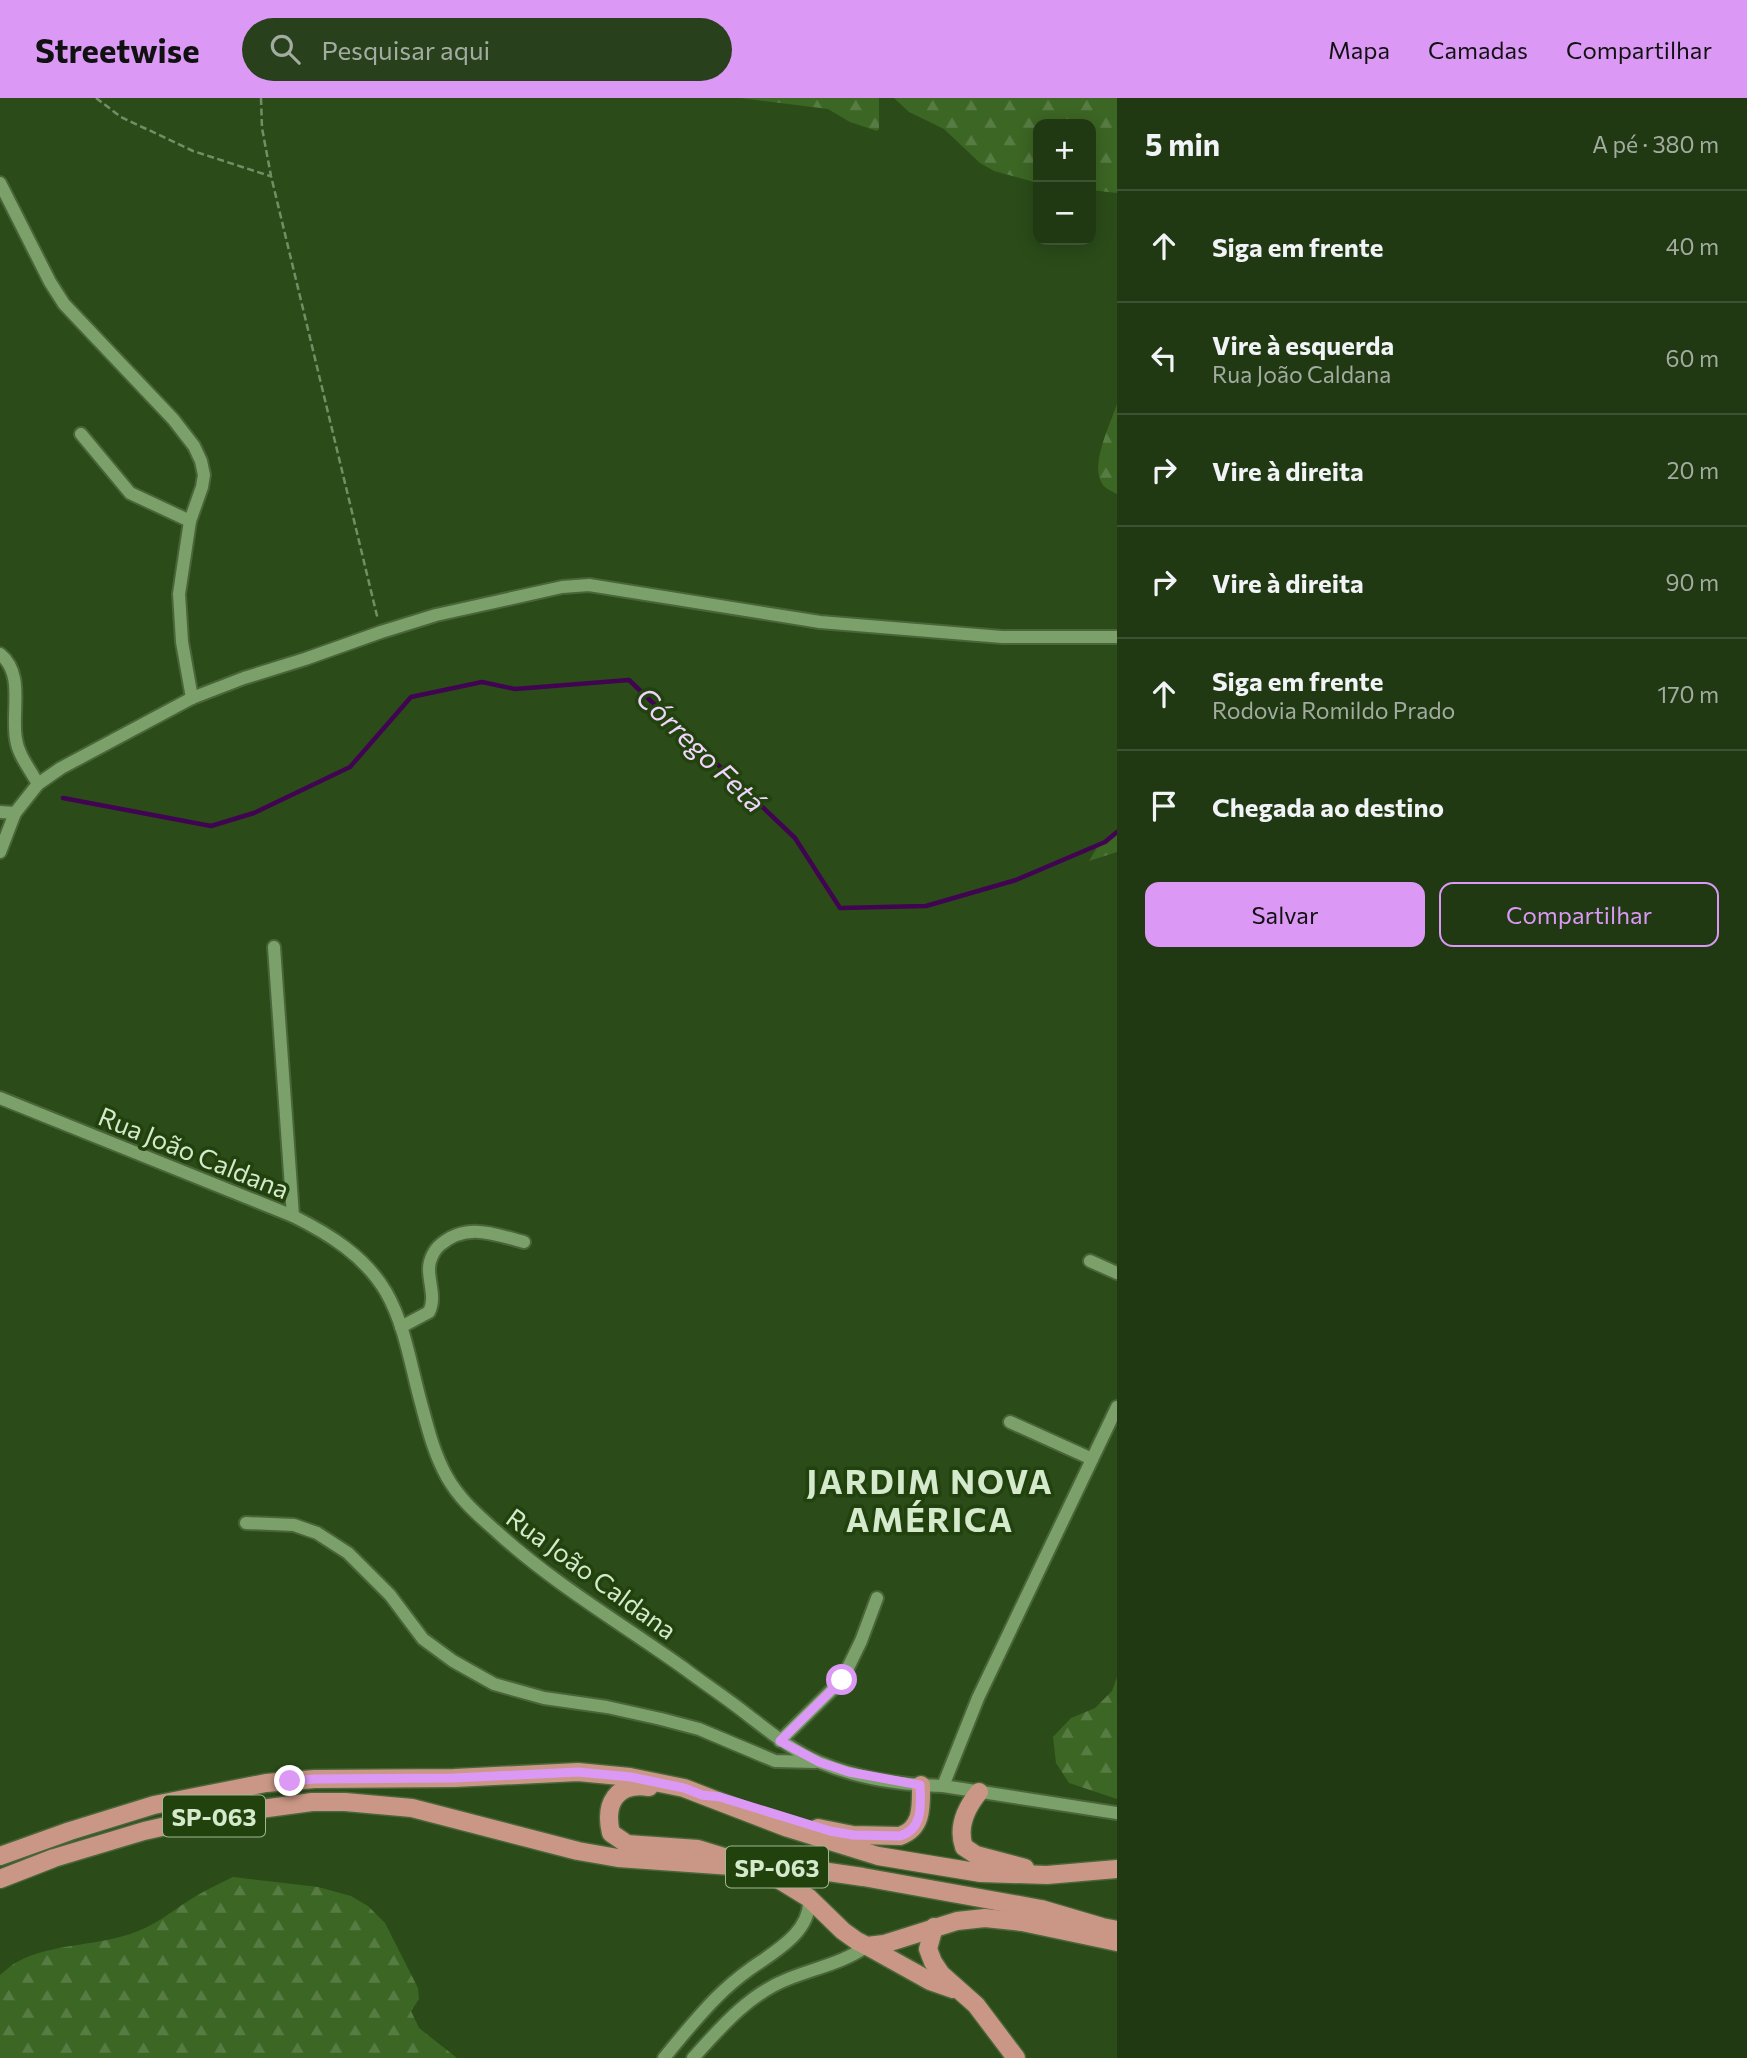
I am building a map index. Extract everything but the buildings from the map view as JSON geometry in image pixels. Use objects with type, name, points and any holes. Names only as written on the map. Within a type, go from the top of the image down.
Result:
[{"type":"main road","name":"SP-063","points":[[0,1856],[154,1805],[266,1783],[315,1779],[454,1778],[578,1772],[631,1777],[684,1788],[788,1828],[878,1856],[981,1873],[1047,1875],[1117,1871]]},
{"type":"main road","points":[[920,1785],[921,1806],[918,1822],[912,1830],[900,1836],[853,1835],[830,1831],[720,1797],[641,1786],[620,1791],[611,1803],[607,1818],[611,1833],[627,1844],[698,1849],[760,1868],[810,1898],[857,1941],[930,1981],[962,1993]]},
{"type":"main road","points":[[979,1792],[966,1810],[961,1833],[964,1847],[976,1855],[1047,1875]]},
{"type":"main road","name":"SP-063","points":[[0,1879],[54,1858],[145,1831],[223,1814],[312,1802],[372,1803],[412,1808],[578,1851],[618,1858],[760,1868],[786,1866],[1041,1909],[1112,1928]]},
{"type":"main road","points":[[867,1946],[884,1944],[957,1921],[985,1918],[1022,1922],[1117,1942]]},
{"type":"main road","points":[[934,1927],[928,1949],[941,1974],[983,2013],[1016,2058]]},
{"type":"main road","points":[[1083,1935],[1112,1928]]},
{"type":"street","points":[[0,183],[64,304],[173,419],[194,446],[201,461],[204,475],[190,521],[179,594],[182,642],[192,698]]},
{"type":"street","points":[[81,435],[130,493],[190,521]]},
{"type":"street","points":[[0,852],[15,814],[38,784],[61,768],[192,698],[381,632],[449,612],[562,587],[589,585],[820,622],[1002,637],[1117,637]]},
{"type":"street","points":[[0,654],[13,671],[18,751],[38,784]]},
{"type":"street","points":[[0,812],[15,814]]},
{"type":"street","points":[[274,947],[293,1216]]},
{"type":"street","name":"Rua João Caldana","points":[[0,1098],[293,1216],[350,1250],[369,1268],[386,1292],[401,1327],[432,1445],[447,1477],[463,1502],[525,1558],[687,1670],[780,1741],[819,1762],[849,1772],[920,1785],[943,1786],[1117,1813]]},
{"type":"street","points":[[401,1327],[429,1312],[433,1298],[429,1265],[435,1249],[448,1238],[468,1230],[524,1242]]},
{"type":"street","points":[[1090,1261],[1117,1273]]},
{"type":"street","points":[[943,1786],[978,1698],[1117,1408]]},
{"type":"street","points":[[1010,1422],[1091,1460]]},
{"type":"street","points":[[247,1523],[294,1525],[317,1533],[348,1553],[390,1595],[423,1639],[453,1661],[494,1684],[544,1698],[661,1718],[699,1730],[775,1761],[819,1762]]},
{"type":"street","points":[[780,1741],[842,1680],[861,1642],[877,1598]]},
{"type":"street","points":[[664,2058],[718,1997],[749,1970],[783,1947],[800,1928],[810,1911],[810,1898]]},
{"type":"street","points":[[693,2058],[743,2006],[771,1986],[847,1958],[867,1946]]},
{"type":"path","points":[[96,98],[121,117],[193,151],[271,176]]},
{"type":"path","points":[[261,98],[262,128],[271,176],[381,632]]},
{"type":"green space","points":[[740,98],[879,98],[879,129],[877,131],[850,122],[828,109]]},
{"type":"green space","points":[[894,98],[1117,98],[1117,193],[1096,191],[1096,119],[1033,119],[1033,182],[994,171],[980,163],[944,129],[909,112]]},
{"type":"green space","points":[[1117,404],[1117,494],[1103,485],[1098,467],[1102,445]]},
{"type":"green space","points":[[1117,831],[1117,852],[1089,861],[1098,846]]},
{"type":"green space","points":[[1117,1677],[1117,1799],[1069,1783],[1056,1763],[1053,1737],[1071,1718],[1095,1708],[1112,1691]]},
{"type":"green space","points":[[233,1877],[318,1887],[351,1896],[368,1906],[385,1923],[418,1988],[419,1999],[411,2011],[419,2028],[457,2058],[0,2058],[0,1975],[10,1966],[46,1951],[108,1940],[138,1931],[157,1922],[202,1892]]},
{"type":"waterway","name":"Córrego Fetá","points":[[63,798],[211,826],[254,813],[350,767],[411,697],[482,682],[515,689],[629,680],[795,838],[840,908],[926,906],[1016,880],[1105,842],[1117,832]]},
{"type":"district","name":"JARDIM NOVA AMÉRICA","points":[[930,1499]]},
{"type":"route","points":[[290,1781],[454,1778],[578,1772],[608,1774],[660,1782],[702,1795],[720,1797],[830,1831],[853,1835],[907,1834],[918,1822],[921,1806],[920,1785],[849,1772],[819,1762],[780,1741],[842,1680]]}]
